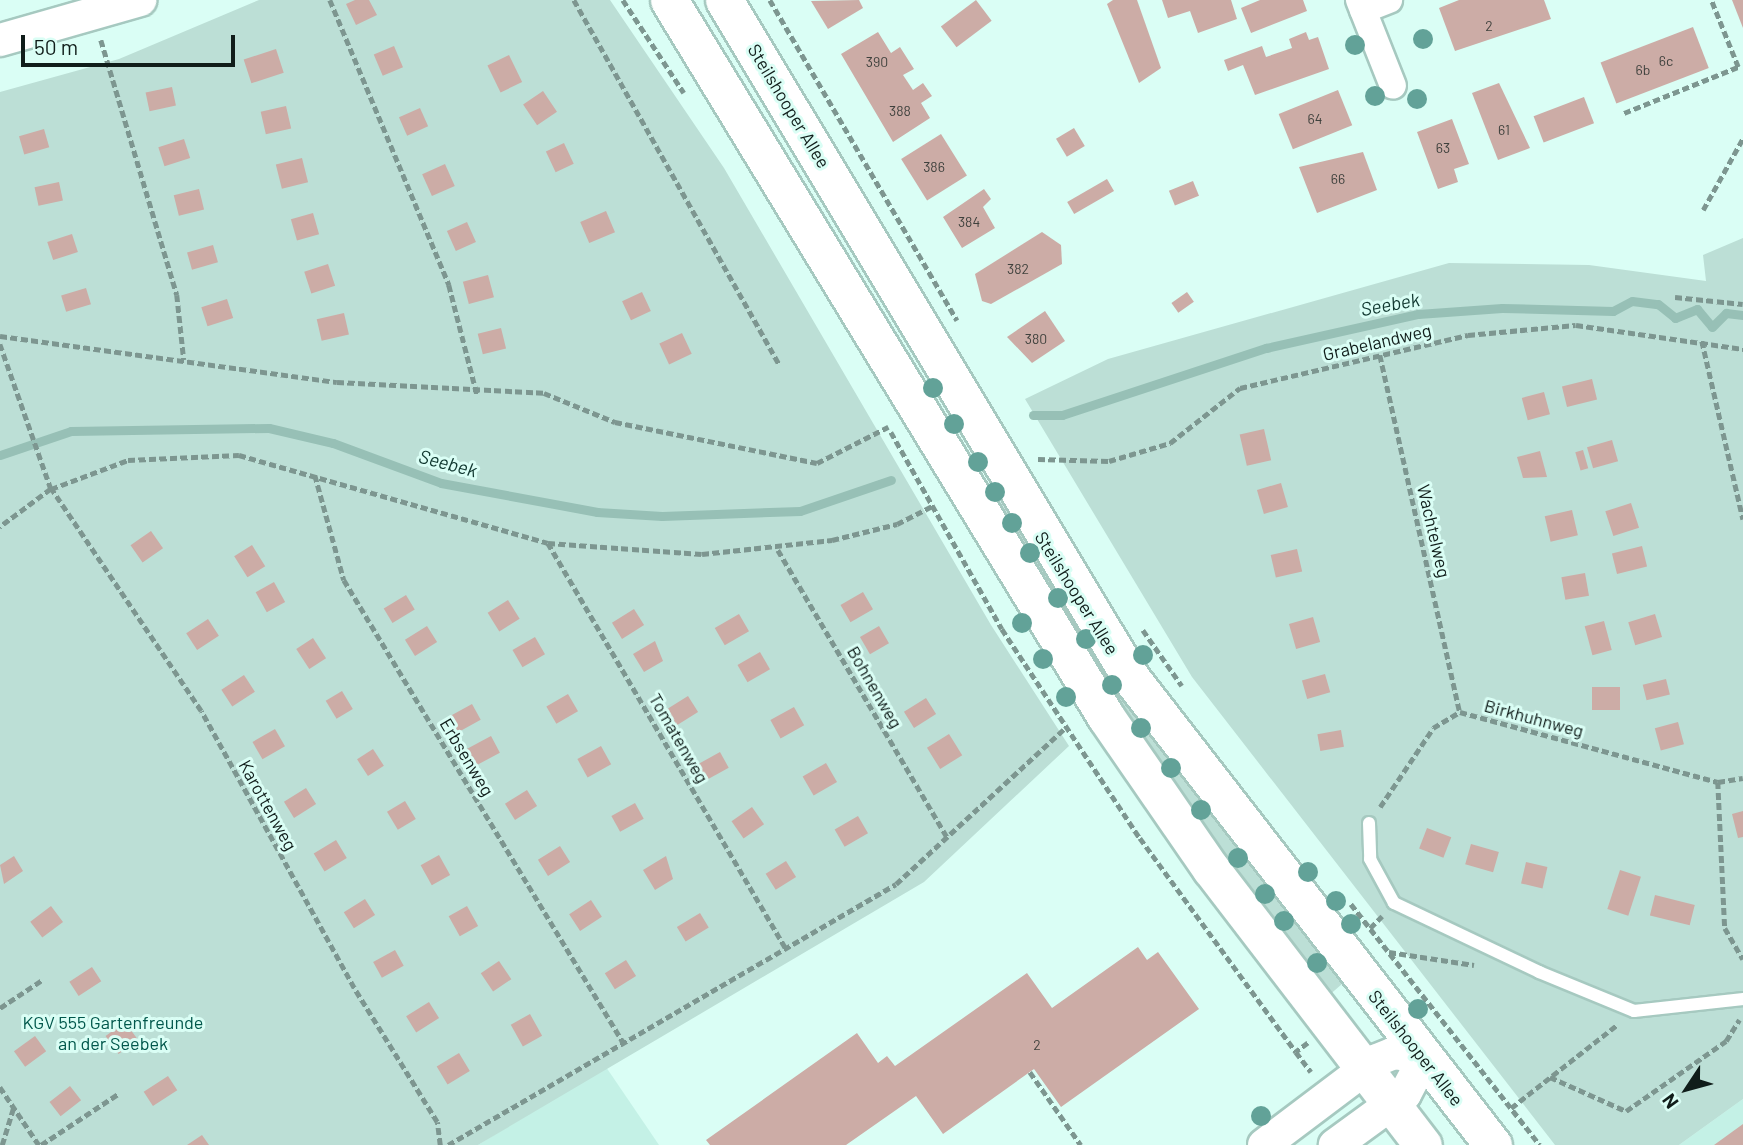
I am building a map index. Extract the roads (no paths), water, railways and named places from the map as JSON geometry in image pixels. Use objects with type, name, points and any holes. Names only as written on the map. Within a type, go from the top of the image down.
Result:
[{"type":"main road","points":[[669,0],[1106,717],[1364,1070],[1423,1145]]},
{"type":"main road","name":"Steilshooper Allee","points":[[724,0],[983,438],[1131,678],[1493,1145]]},
{"type":"street","points":[[0,40],[140,0]]},
{"type":"street","points":[[1389,0],[1361,5],[1393,86]]},
{"type":"street","points":[[1264,1145],[1364,1070],[1394,1053],[1424,1058],[1412,1087],[1335,1145]]},
{"type":"lane","points":[[1369,823],[1370,859],[1394,903],[1634,1012],[1743,999]]},
{"type":"waterway","name":"Seebek","points":[[1033,415],[1062,415],[1266,348],[1418,314],[1502,308],[1613,311],[1632,301],[1658,304],[1675,318],[1697,309],[1712,327],[1726,313],[1743,315]]},
{"type":"waterway","name":"Seebek","points":[[0,455],[71,431],[269,428],[333,443],[441,483],[597,512],[662,516],[800,511],[891,480]]},
{"type":"park label","name":"KGV 555 Gartenfreunde an der Seebek","points":[[113,1033]]}]
